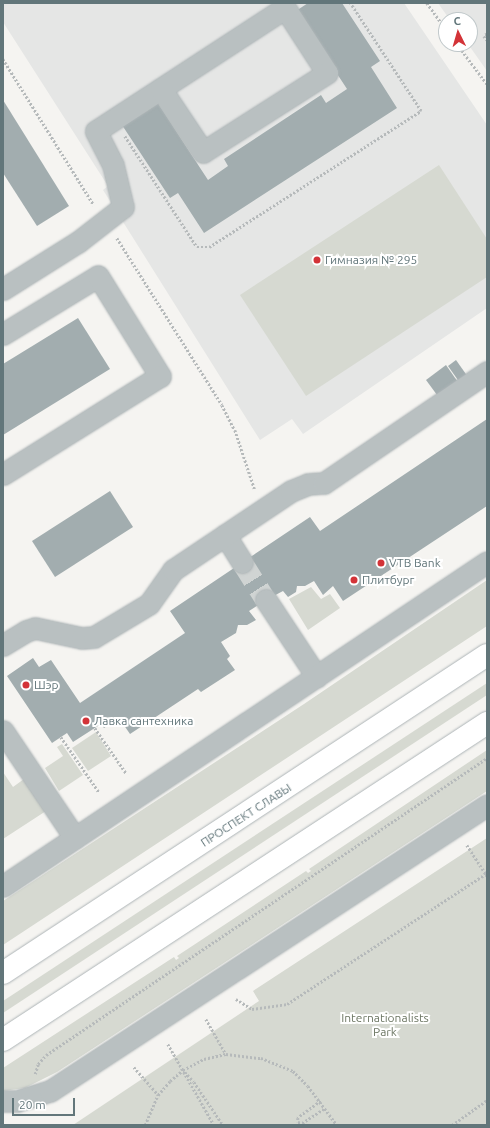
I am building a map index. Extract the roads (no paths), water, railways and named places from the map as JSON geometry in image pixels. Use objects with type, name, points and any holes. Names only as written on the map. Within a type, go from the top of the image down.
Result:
[{"type":"main road","name":"ПРОСПЕКТ СЛАВЫ","points":[[3,973],[487,655]]},
{"type":"main road","points":[[3,1040],[487,723]]},
{"type":"street","points":[[3,289],[78,242],[108,226],[123,207],[113,165],[96,131],[114,119],[285,8],[327,73],[203,152],[161,89]]},
{"type":"street","points":[[3,334],[98,276],[160,376],[3,474]]},
{"type":"street","points":[[3,645],[26,631],[34,628],[82,638],[94,637],[149,604],[173,570],[225,534],[291,490],[308,484],[324,483],[487,372]]},
{"type":"street","points":[[225,534],[242,562]]},
{"type":"street","points":[[3,886],[487,562]]},
{"type":"street","points":[[266,600],[317,677]]},
{"type":"street","points":[[3,731],[75,838]]},
{"type":"street","points":[[3,1101],[24,1098],[50,1091],[487,804]]},
{"type":"tunnel","points":[[242,562],[266,600]]},
{"type":"place","name":"Гимназия № 295","points":[[317,260]]},
{"type":"place","name":"VTB Bank","points":[[381,563]]},
{"type":"place","name":"Плитбург","points":[[354,580]]},
{"type":"place","name":"Шэр","points":[[26,685]]},
{"type":"place","name":"Лавка сантехника","points":[[86,721]]},
{"type":"park label","name":"Internationalists Park","points":[[385,1025]]}]
